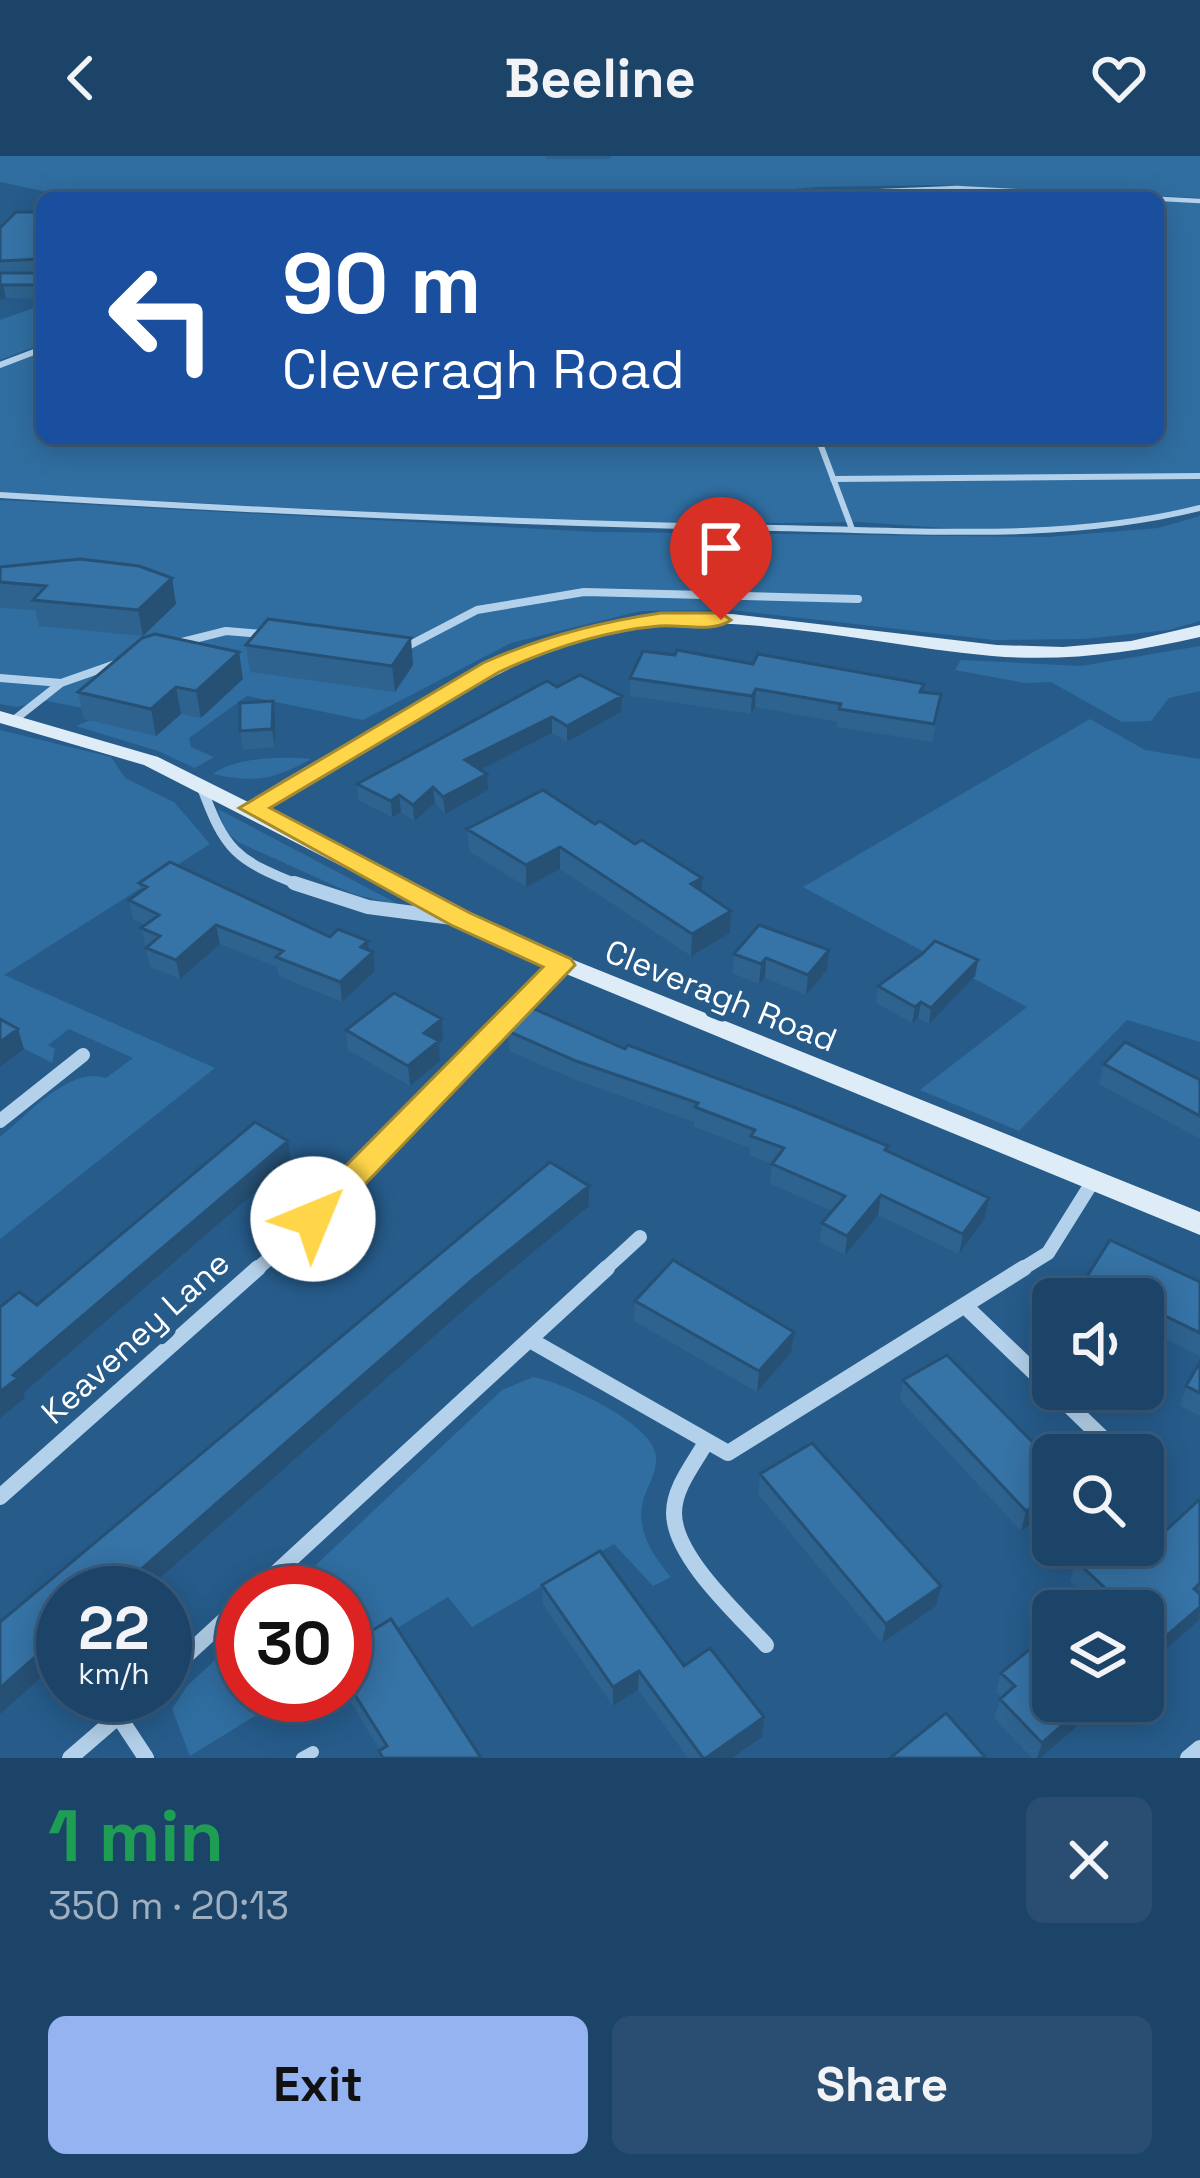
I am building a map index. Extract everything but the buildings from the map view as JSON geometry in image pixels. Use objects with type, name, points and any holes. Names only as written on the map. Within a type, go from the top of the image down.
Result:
[{"type":"street","points":[[252,808],[491,668],[562,638],[603,628],[661,619],[721,620],[1013,654],[1122,647],[1200,632]]},
{"type":"street","name":"Cleveragh Road","points":[[7,718],[109,747],[201,783],[460,919],[562,965],[1200,1224]]},
{"type":"street","points":[[201,783],[217,832],[242,856],[345,901],[400,916],[460,919]]},
{"type":"street","name":"Keaveney Lane","points":[[0,1498],[313,1219],[562,965]]},
{"type":"street","points":[[0,1121],[83,1055]]},
{"type":"street","points":[[530,1340],[728,1453],[1048,1253],[1094,1181]]},
{"type":"street","points":[[283,1566],[640,1237]]},
{"type":"street","points":[[965,1306],[1099,1434]]},
{"type":"street","points":[[705,1444],[678,1493],[673,1519],[686,1550],[766,1645]]},
{"type":"street","points":[[192,1650],[216,1628]]},
{"type":"street","points":[[70,1758],[113,1722]]},
{"type":"street","points":[[122,1722],[146,1758]]},
{"type":"street","points":[[1188,1758],[1200,1748]]},
{"type":"lane","points":[[822,192],[897,188],[1074,192]]},
{"type":"lane","points":[[1164,197],[1200,201]]},
{"type":"lane","points":[[0,365],[36,352]]},
{"type":"lane","points":[[820,444],[852,529]]},
{"type":"lane","points":[[833,479],[1200,476]]},
{"type":"lane","points":[[0,495],[609,528],[1087,530],[1148,523],[1200,508]]},
{"type":"lane","points":[[385,644],[408,646],[477,610],[584,592],[858,599]]},
{"type":"lane","points":[[168,645],[226,631],[272,634]]},
{"type":"lane","points":[[7,718],[61,683],[125,661]]},
{"type":"lane","points":[[0,678],[61,683]]},
{"type":"shaded area","points":[[0,156],[1200,156],[1200,198],[1164,196],[1164,192],[937,185],[760,192],[47,192],[0,182]]},
{"type":"shaded area","points":[[896,190],[960,192],[854,192]]},
{"type":"shaded area","points":[[1164,199],[1200,202],[1200,506],[1085,528],[970,530],[860,522],[630,525],[0,493],[0,368],[36,354],[36,444],[1164,444]]},
{"type":"shaded area","points":[[36,307],[36,346],[0,360],[0,320]]},
{"type":"shaded area","points":[[0,500],[598,532],[1047,537],[1158,528],[1200,516],[1200,621],[1169,630],[1084,639],[994,640],[731,610],[641,611],[511,643],[363,720],[247,696],[189,738],[191,747],[214,757],[195,768],[158,751],[76,726],[90,720],[95,710],[46,701],[17,707],[0,704]]},
{"type":"shaded area","points":[[1200,646],[1200,691],[1169,698],[1151,721],[1122,722],[1051,682],[1025,683],[955,670],[961,660],[1081,666]]},
{"type":"shaded area","points":[[1090,719],[1145,750],[1200,759],[1200,1042],[1127,1020],[1019,1131],[920,1090],[1027,1007],[803,887]]},
{"type":"shaded area","points":[[0,730],[111,757],[125,778],[174,802],[210,844],[4,975],[215,1068],[0,1239],[0,1137],[63,1085],[92,1076],[106,1078],[133,1058],[69,1029],[48,1045],[55,1049],[52,1063],[0,1036]]},
{"type":"shaded area","points":[[311,759],[264,778],[213,774],[246,761]]},
{"type":"shaded area","points":[[218,809],[402,906],[353,894],[238,842],[225,831]]},
{"type":"shaded area","points":[[533,1377],[605,1406],[640,1430],[656,1456],[642,1504],[642,1527],[671,1577],[653,1586],[614,1544],[472,1627],[448,1597],[372,1643],[372,1566],[315,1566],[502,1390]]},
{"type":"shaded area","points":[[216,1659],[216,1722],[245,1722],[190,1756],[177,1722],[192,1722],[192,1681]]},
{"type":"route","points":[[313,1219],[562,965],[460,919],[252,808],[491,668],[530,650],[603,628],[661,619],[721,620]]}]
